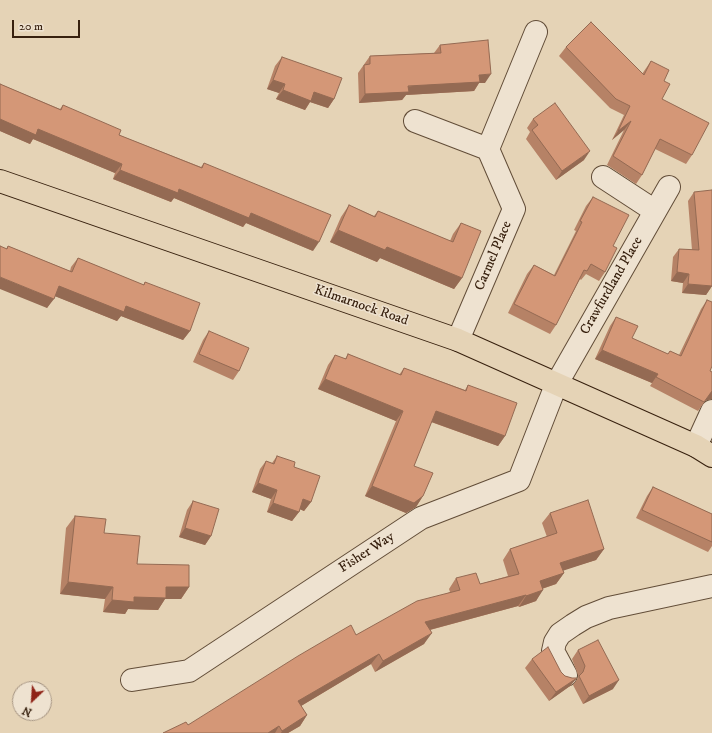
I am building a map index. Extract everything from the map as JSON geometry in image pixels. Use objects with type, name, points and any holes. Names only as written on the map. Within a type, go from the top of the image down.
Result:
[{"type":"main road","name":"Kilmarnock Road","points":[[0,181],[458,340],[704,451]]},
{"type":"street","points":[[415,121],[488,149],[536,32]]},
{"type":"street","name":"Carmel Place","points":[[458,340],[514,209],[488,149]]},
{"type":"street","points":[[603,177],[655,211]]},
{"type":"street","name":"Crawfurdland Place","points":[[556,385],[669,187]]},
{"type":"street","name":"Fisher Way","points":[[132,680],[189,671],[421,518],[520,480],[556,385]]},
{"type":"street","points":[[704,451],[712,411]]},
{"type":"street","points":[[566,675],[553,651],[555,642],[560,634],[586,617],[609,608],[712,586]]},
{"type":"building","points":[[591,22],[644,75],[651,61],[669,70],[664,81],[670,84],[662,99],[709,123],[692,155],[660,139],[642,175],[613,156],[631,121],[618,131],[630,106],[616,99],[566,47]]},
{"type":"building","points":[[488,40],[491,74],[479,75],[480,82],[408,86],[409,92],[365,94],[364,65],[370,64],[370,56],[441,53],[440,45]]},
{"type":"building","points":[[282,57],[342,78],[334,99],[314,92],[311,101],[283,90],[285,84],[273,80]]},
{"type":"building","points":[[0,84],[61,110],[63,105],[121,130],[119,135],[202,168],[204,163],[331,215],[319,242],[251,213],[249,218],[179,189],[178,193],[120,170],[122,164],[38,129],[36,135],[0,119]]},
{"type":"building","points":[[555,103],[590,151],[562,171],[532,130],[538,125],[533,119]]},
{"type":"building","points":[[712,190],[712,286],[688,284],[689,274],[677,272],[679,249],[699,250],[694,192]]},
{"type":"building","points":[[593,197],[629,215],[613,246],[617,248],[605,272],[591,264],[587,271],[584,270],[556,325],[514,304],[534,265],[555,276],[582,222],[580,221]]},
{"type":"building","points":[[349,205],[375,217],[378,211],[453,242],[461,223],[481,231],[462,278],[387,247],[385,250],[338,230]]},
{"type":"building","points":[[0,246],[7,249],[8,246],[72,272],[78,258],[144,285],[145,282],[200,303],[190,331],[126,306],[124,312],[59,286],[54,299],[0,277]]},
{"type":"building","points":[[707,300],[712,302],[712,366],[710,371],[712,372],[712,391],[704,402],[656,377],[658,374],[602,350],[616,317],[638,326],[632,338],[668,354],[670,351],[681,356]]},
{"type":"building","points":[[209,331],[249,348],[239,371],[199,354]]},
{"type":"building","points":[[348,354],[401,375],[404,368],[466,391],[468,385],[517,403],[505,436],[436,411],[414,466],[433,473],[423,496],[414,503],[372,486],[403,411],[325,379],[335,355],[346,359]]},
{"type":"building","points":[[277,456],[295,462],[294,467],[320,476],[311,502],[303,499],[299,512],[273,503],[277,490],[258,483],[266,461],[274,464]]},
{"type":"building","points":[[653,487],[712,514],[712,542],[642,510]]},
{"type":"building","points":[[588,500],[604,549],[560,563],[564,573],[540,581],[543,590],[526,596],[425,622],[432,633],[383,661],[379,654],[298,701],[307,715],[282,731],[279,726],[268,733],[163,733],[186,722],[188,725],[298,656],[351,625],[356,635],[417,601],[460,590],[456,578],[476,573],[480,584],[519,574],[510,549],[557,533],[550,513]]},
{"type":"building","points":[[193,501],[219,509],[211,536],[185,528]]},
{"type":"building","points":[[75,516],[106,519],[104,533],[140,536],[137,564],[189,565],[189,587],[166,587],[166,598],[134,597],[134,602],[112,600],[113,587],[68,582]]},
{"type":"building","points":[[598,640],[619,680],[589,696],[579,676],[583,672],[585,666],[578,650]]},
{"type":"building","points":[[548,647],[561,672],[565,676],[577,678],[556,692],[532,659]]}]
